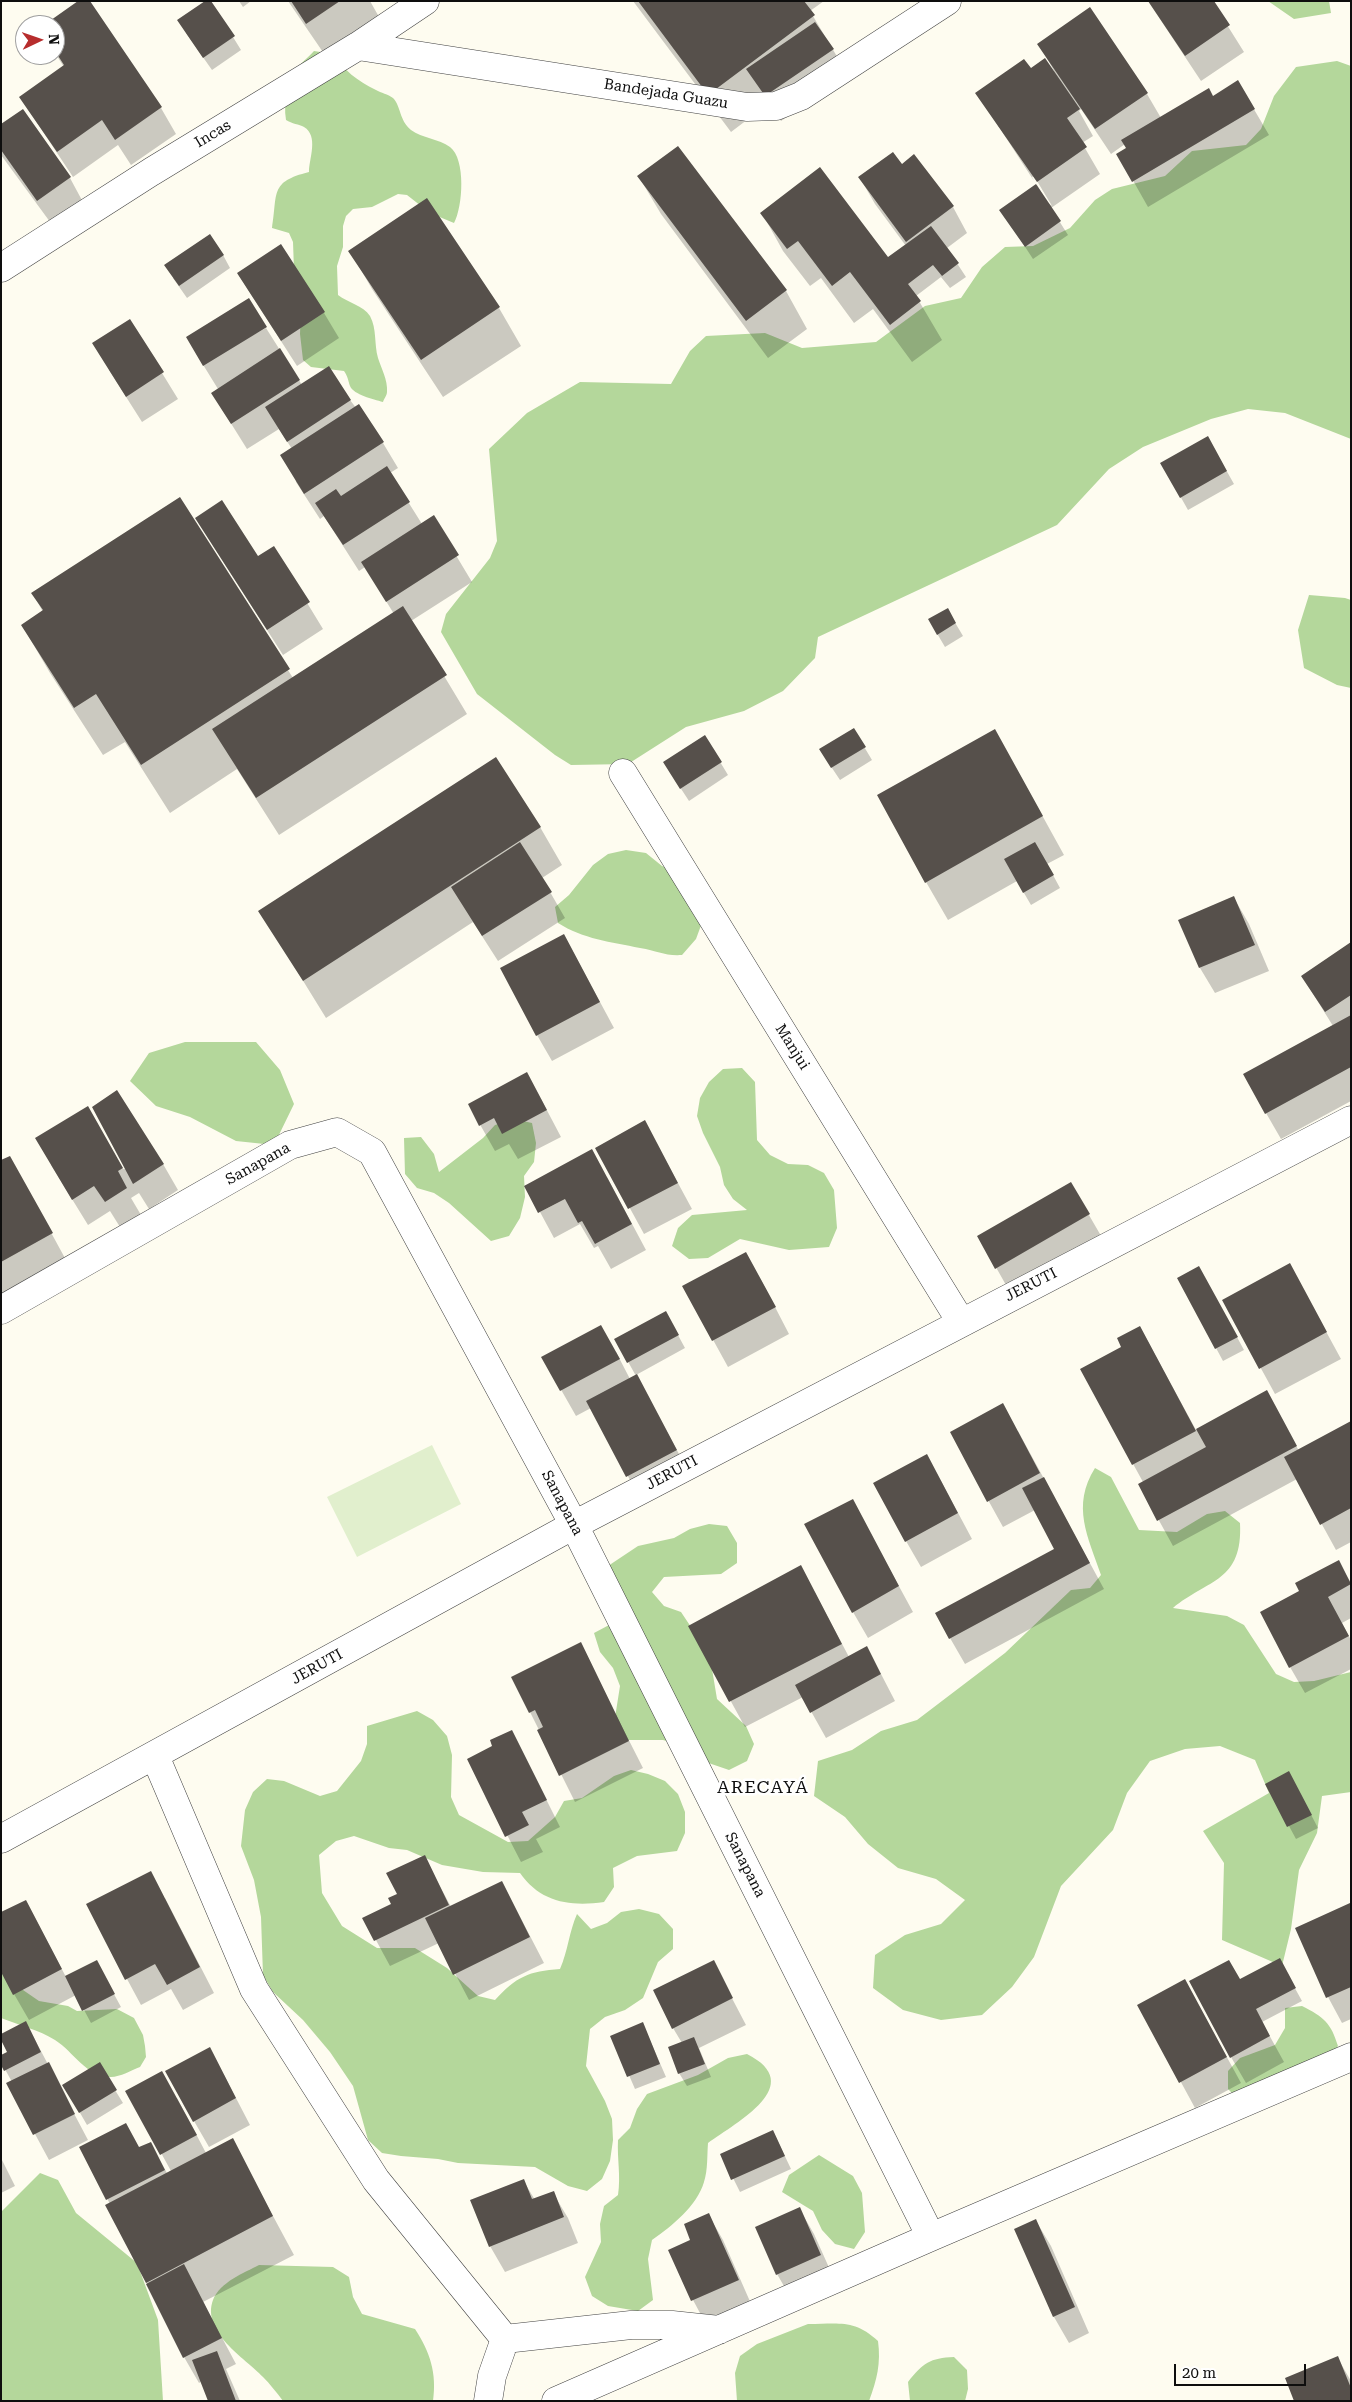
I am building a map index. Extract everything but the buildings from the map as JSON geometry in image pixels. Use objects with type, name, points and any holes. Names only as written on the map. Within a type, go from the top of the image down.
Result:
[{"type":"street","name":"Incas","points":[[4,260],[358,46],[425,1]]},
{"type":"street","name":"Bandejada Guazu","points":[[358,46],[747,107],[776,106],[801,96],[947,1]]},
{"type":"street","name":"Manjui","points":[[623,773],[961,1322]]},
{"type":"street","name":"JERUTI","points":[[1,1839],[71,1799],[156,1756],[574,1524],[1351,1120]]},
{"type":"street","name":"Sanapana","points":[[1,1310],[290,1145],[337,1132],[372,1152],[574,1524],[931,2236]]},
{"type":"street","points":[[156,1756],[254,1989],[376,2180],[505,2339]]},
{"type":"street","points":[[556,2401],[931,2236],[1351,2057]]},
{"type":"street","points":[[505,2339],[631,2326],[672,2325],[719,2330]]},
{"type":"street","points":[[488,2401],[492,2376],[505,2339]]},
{"type":"green space","points":[[1268,1],[1329,1],[1331,13],[1294,19]]},
{"type":"green space","points":[[314,51],[333,54],[346,70],[357,79],[393,98],[398,105],[404,122],[411,130],[450,147],[459,162],[461,172],[461,195],[454,223],[430,213],[407,195],[398,194],[372,207],[353,209],[346,216],[343,226],[343,247],[337,266],[338,295],[363,309],[370,316],[375,331],[378,358],[387,388],[383,402],[355,392],[350,386],[344,371],[311,367],[303,360],[300,334],[301,306],[294,270],[293,242],[289,233],[272,228],[276,198],[281,185],[287,180],[309,172],[312,148],[311,136],[304,127],[286,120],[285,106],[287,91],[292,77],[300,65]]},
{"type":"green space","points":[[1337,61],[1351,66],[1351,439],[1285,413],[1248,409],[1211,419],[1143,447],[1109,469],[1057,525],[818,637],[815,658],[783,691],[744,711],[686,727],[628,764],[571,765],[555,755],[477,694],[441,632],[446,614],[490,558],[497,541],[489,449],[527,413],[580,382],[671,384],[690,351],[706,336],[765,333],[802,348],[876,342],[925,306],[961,298],[982,267],[1005,247],[1033,246],[1070,228],[1095,200],[1112,189],[1165,176],[1192,151],[1246,145],[1261,129],[1274,96],[1296,67]]},
{"type":"green space","points":[[1309,595],[1351,600],[1351,688],[1337,685],[1304,668],[1298,630]]},
{"type":"green space","points":[[626,850],[646,853],[662,866],[679,872],[703,920],[696,939],[682,955],[666,954],[598,939],[577,933],[558,923],[555,907],[569,895],[593,865],[608,854]]},
{"type":"green space","points":[[185,1042],[256,1042],[280,1070],[294,1104],[274,1145],[236,1141],[190,1117],[156,1106],[130,1081],[149,1053]]},
{"type":"green space","points":[[742,1068],[755,1082],[757,1140],[770,1155],[788,1164],[808,1165],[824,1173],[834,1190],[837,1228],[829,1247],[789,1250],[740,1239],[708,1258],[689,1259],[672,1246],[678,1228],[692,1215],[747,1210],[733,1199],[724,1185],[720,1167],[703,1133],[697,1116],[700,1098],[709,1082],[723,1069]]},
{"type":"green space","points":[[514,1119],[532,1123],[536,1143],[534,1162],[524,1176],[525,1197],[520,1218],[509,1236],[491,1241],[449,1203],[434,1193],[417,1188],[405,1174],[404,1138],[421,1137],[434,1154],[439,1172],[483,1138],[495,1125]]},
{"type":"green space","points":[[432,1445],[461,1504],[357,1557],[327,1497]]},
{"type":"green space","points":[[1095,1468],[1111,1477],[1139,1530],[1177,1532],[1207,1514],[1225,1511],[1240,1523],[1236,1557],[1229,1568],[1221,1577],[1173,1608],[1227,1616],[1244,1625],[1276,1674],[1294,1682],[1314,1681],[1351,1672],[1351,1792],[1322,1796],[1317,1833],[1299,1870],[1291,1929],[1282,1966],[1222,1940],[1224,1863],[1203,1831],[1269,1793],[1255,1760],[1220,1746],[1185,1749],[1150,1761],[1127,1793],[1113,1830],[1061,1886],[1034,1957],[1012,1987],[982,2015],[941,2020],[903,2010],[873,1988],[875,1955],[905,1935],[941,1924],[965,1900],[936,1879],[898,1868],[868,1844],[845,1817],[814,1796],[818,1761],[852,1750],[881,1731],[917,1720],[1005,1653],[1071,1590],[1090,1588],[1101,1575],[1087,1534],[1083,1509],[1084,1495]]},
{"type":"green space","points":[[709,1524],[727,1526],[737,1543],[737,1563],[721,1574],[664,1577],[652,1592],[664,1606],[681,1612],[691,1627],[707,1639],[717,1699],[746,1726],[754,1744],[747,1761],[729,1770],[694,1758],[680,1745],[663,1740],[625,1740],[614,1724],[620,1686],[613,1668],[600,1652],[594,1633],[626,1616],[608,1566],[638,1546],[674,1538],[690,1529]]},
{"type":"green space","points":[[417,1711],[433,1720],[447,1736],[452,1755],[451,1797],[459,1815],[508,1842],[528,1841],[555,1817],[564,1801],[582,1798],[614,1776],[631,1770],[665,1781],[678,1794],[685,1812],[685,1833],[677,1851],[637,1856],[613,1868],[614,1887],[604,1902],[568,1903],[546,1896],[528,1883],[520,1873],[483,1872],[442,1865],[407,1850],[389,1848],[354,1836],[336,1841],[319,1855],[322,1893],[342,1926],[377,1948],[415,1948],[447,1968],[478,1996],[495,2000],[510,1986],[524,1977],[540,1971],[560,1969],[577,1914],[591,1929],[607,1923],[621,1912],[639,1909],[659,1914],[673,1929],[673,1949],[658,1962],[643,1998],[625,2010],[605,2017],[590,2029],[586,2066],[605,2101],[612,2119],[613,2140],[610,2161],[602,2179],[587,2191],[568,2186],[535,2167],[458,2163],[382,2153],[368,2140],[353,2086],[330,2052],[303,2020],[273,1992],[263,1975],[261,1917],[254,1880],[241,1846],[245,1810],[253,1792],[267,1779],[284,1781],[320,1796],[337,1791],[361,1761],[367,1744],[367,1726]]},
{"type":"green space","points":[[1,1971],[7,1979],[39,2001],[68,2006],[77,2011],[117,2009],[134,2018],[143,2035],[145,2046],[146,2057],[140,2067],[118,2076],[102,2076],[87,2068],[49,2036],[1,2018]]},
{"type":"green space","points":[[1302,2006],[1326,2021],[1333,2032],[1338,2046],[1313,2077],[1241,2102],[1228,2089],[1228,2071],[1240,2058],[1275,2045],[1285,2028],[1285,2008]]},
{"type":"green space","points":[[747,2054],[764,2066],[771,2078],[769,2090],[761,2102],[749,2114],[708,2143],[707,2168],[701,2191],[683,2215],[652,2240],[648,2259],[653,2300],[638,2311],[608,2306],[592,2296],[585,2277],[601,2242],[600,2224],[604,2206],[618,2195],[618,2140],[630,2128],[637,2109],[647,2094],[698,2075],[728,2058]]},
{"type":"green space","points":[[819,2155],[853,2176],[862,2193],[865,2232],[854,2249],[835,2244],[822,2230],[813,2211],[782,2192],[789,2175]]},
{"type":"green space","points":[[40,2173],[58,2180],[76,2213],[137,2263],[158,2320],[163,2401],[1,2401],[1,2212]]},
{"type":"green space","points":[[259,2265],[333,2267],[349,2277],[353,2297],[362,2314],[415,2329],[425,2346],[431,2363],[434,2381],[433,2401],[283,2401],[263,2377],[227,2343],[213,2323],[211,2312],[213,2300],[221,2288]]},
{"type":"green space","points":[[808,2324],[846,2324],[861,2329],[878,2341],[878,2371],[869,2401],[737,2401],[735,2373],[740,2356],[757,2344]]},
{"type":"green space","points":[[954,2357],[967,2370],[968,2389],[965,2401],[910,2401],[908,2382],[918,2370],[933,2360]]},
{"type":"district","name":"ARECAYÁ","points":[[763,1788]]}]
